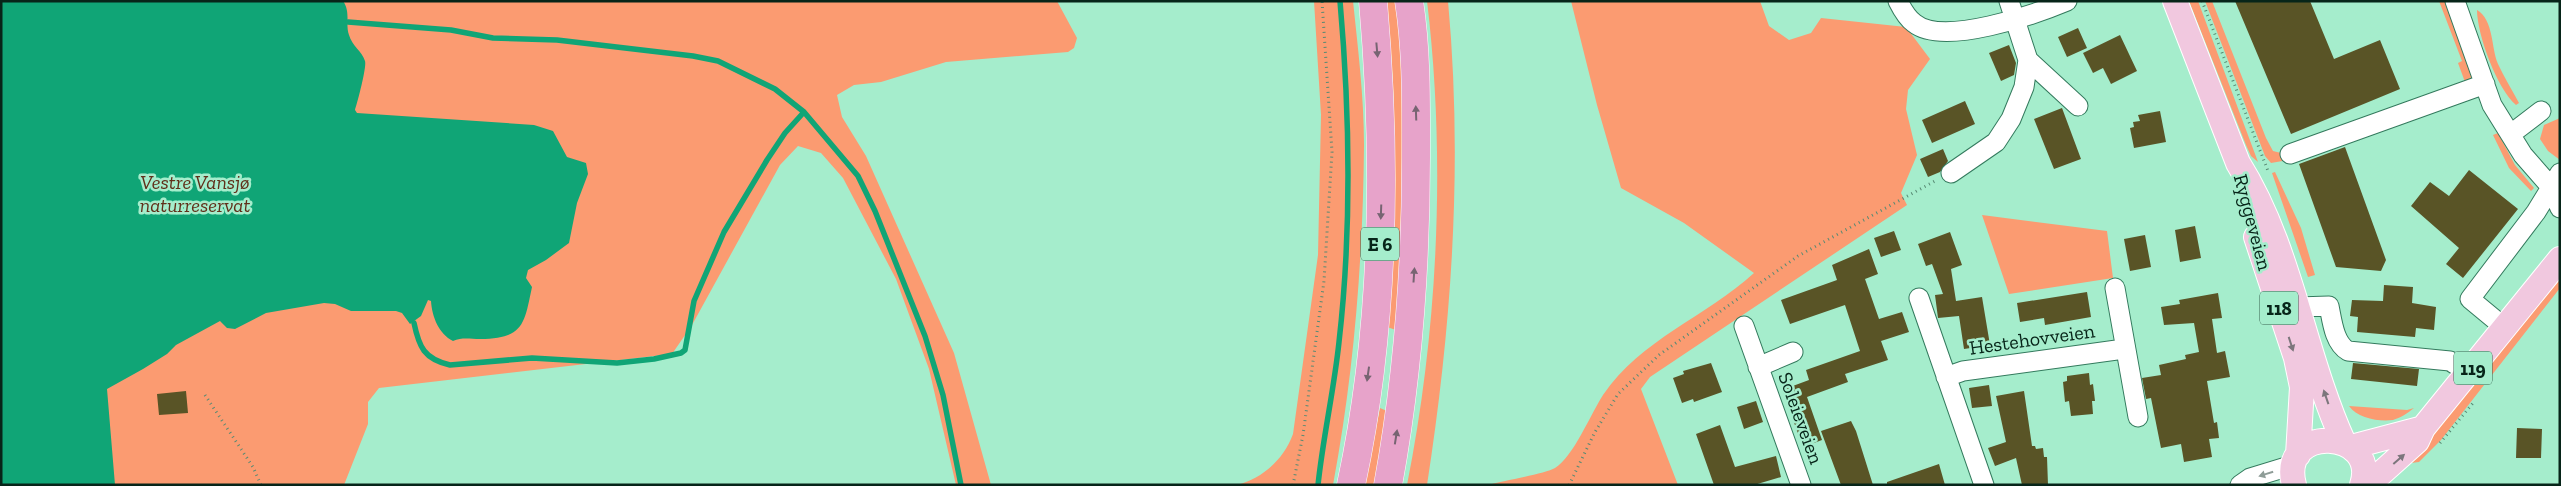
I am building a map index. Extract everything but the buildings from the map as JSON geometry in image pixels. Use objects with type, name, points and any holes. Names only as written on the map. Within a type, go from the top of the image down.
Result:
[{"type":"highway","name":"E 6","points":[[1351,485],[1374,331],[1382,209],[1379,70],[1373,1]]},
{"type":"highway","name":"E 6","points":[[1388,485],[1407,366],[1416,243],[1416,127],[1409,1]]},
{"type":"main road","name":"Ryggeveien","points":[[2175,1],[2238,163],[2264,215],[2298,307],[2322,385],[2347,445]]},
{"type":"main road","name":"Ryggeveien","points":[[2238,163],[2238,180],[2296,358],[2302,387],[2295,468]]},
{"type":"main road","name":"119","points":[[2368,485],[2417,441],[2423,428],[2560,259]]},
{"type":"main road","points":[[2295,468],[2307,446],[2318,440],[2331,439],[2347,445],[2423,428]]},
{"type":"main road","name":"118","points":[[2347,445],[2359,456],[2363,468],[2362,485]]},
{"type":"street","points":[[1898,1],[1915,24],[1931,30],[1964,31],[2016,19],[2067,1]]},
{"type":"street","points":[[1951,173],[1996,142],[2011,119],[2024,87],[2028,60],[2009,1]]},
{"type":"street","points":[[2455,1],[2492,104],[2512,134],[2523,155],[2557,182],[2560,208]]},
{"type":"street","points":[[2028,60],[2078,106]]},
{"type":"street","points":[[2290,154],[2485,84]]},
{"type":"street","points":[[2512,134],[2541,111]]},
{"type":"street","points":[[2505,328],[2470,299],[2557,182]]},
{"type":"street","name":"Hestehovveien","points":[[2115,288],[2124,349],[2138,417]]},
{"type":"street","name":"Hestehovveien","points":[[1919,298],[1984,485]]},
{"type":"street","points":[[2298,307],[2328,306],[2337,336],[2343,348],[2348,351],[2450,361],[2469,373]]},
{"type":"street","name":"Soleieveien","points":[[1744,326],[1801,485]]},
{"type":"street","name":"Hestehovveien","points":[[1946,377],[1963,371],[2124,349]]},
{"type":"street","name":"Soleieveien","points":[[1758,367],[1793,352]]},
{"type":"street","points":[[2240,485],[2250,478],[2295,468]]},
{"type":"path","points":[[1293,485],[1303,435],[1325,271],[1332,152],[1322,1]]},
{"type":"path","points":[[205,395],[253,467],[261,485]]},
{"type":"green space","name":"Vestre Vansjø naturreservat","points":[[1,1],[1057,1],[1077,38],[1074,48],[1068,52],[946,62],[881,82],[854,85],[837,95],[842,117],[866,156],[954,353],[991,485],[956,485],[929,369],[896,279],[843,178],[821,153],[798,146],[780,165],[692,325],[672,354],[379,388],[368,402],[368,424],[344,485],[1,485]]},
{"type":"green space","points":[[1314,1],[1353,1],[1363,109],[1362,230],[1356,316],[1347,401],[1333,485],[1237,485],[1255,478],[1271,466],[1284,452],[1293,434],[1318,255],[1321,115]]},
{"type":"green space","points":[[1386,1],[1397,1],[1405,125],[1405,180],[1396,330],[1387,327],[1394,205],[1394,123],[1393,83]]},
{"type":"green space","points":[[1427,1],[1448,1],[1455,122],[1455,183],[1449,304],[1436,425],[1427,485],[1407,485],[1418,426],[1426,366],[1436,244],[1436,121]]},
{"type":"green space","points":[[1571,1],[1760,1],[1769,26],[1789,40],[1811,33],[1821,18],[1906,27],[1930,59],[1908,90],[1906,109],[1917,155],[1901,193],[1907,205],[1650,377],[1641,389],[1678,485],[1488,485],[1542,473],[1555,468],[1569,454],[1603,395],[1618,375],[1655,343],[1716,303],[1754,273],[1684,223],[1621,188],[1597,105]]},
{"type":"green space","points":[[2189,1],[2198,1],[2258,162],[2251,156],[2246,145]]},
{"type":"green space","points":[[2205,1],[2212,1],[2266,138],[2273,151],[2281,153],[2288,160],[2271,163],[2265,156]]},
{"type":"green space","points":[[2439,1],[2445,1],[2472,71],[2473,76],[2465,82],[2458,63],[2462,61]]},
{"type":"green space","points":[[2477,10],[2486,20],[2489,27],[2498,64],[2519,103],[2516,105],[2502,87],[2489,61],[2480,33]]},
{"type":"green space","points":[[2560,118],[2560,160],[2548,151],[2540,139],[2544,125]]},
{"type":"green space","points":[[2498,133],[2515,165],[2534,188],[2531,191],[2509,168],[2493,135]]},
{"type":"green space","points":[[2275,172],[2301,228],[2315,275],[2308,277],[2272,173]]},
{"type":"green space","points":[[1982,215],[2107,231],[2113,278],[2009,294]]},
{"type":"green space","points":[[2560,276],[2560,288],[2441,440],[2419,462],[2409,462],[2442,424]]},
{"type":"green space","points":[[2349,406],[2407,410],[2414,408],[2396,419],[2381,420],[2357,414]]},
{"type":"green space","points":[[1380,408],[1387,411],[1376,485],[1364,485]]},
{"type":"shaded area","points":[[1,1],[343,1],[347,9],[349,35],[365,61],[355,110],[357,113],[534,125],[553,131],[567,157],[586,163],[588,174],[577,203],[569,243],[546,260],[528,270],[526,278],[532,287],[524,320],[520,327],[506,336],[453,341],[440,329],[433,313],[431,301],[428,300],[421,316],[410,324],[402,313],[396,311],[351,311],[335,304],[324,303],[266,313],[235,329],[227,328],[220,321],[176,345],[167,354],[107,389],[115,485],[1,485]]},
{"type":"waterway","points":[[1318,485],[1337,360],[1348,214],[1348,129],[1340,1]]},
{"type":"waterway","points":[[348,22],[451,30],[493,38],[557,40],[693,56],[718,61],[775,89],[804,112],[858,176],[875,211],[925,336],[943,395],[961,485]]},
{"type":"waterway","points":[[414,323],[418,339],[424,351],[434,359],[450,365],[532,358],[617,363],[654,359],[681,353],[685,350],[694,301],[724,232],[767,160],[785,133],[804,112]]}]
